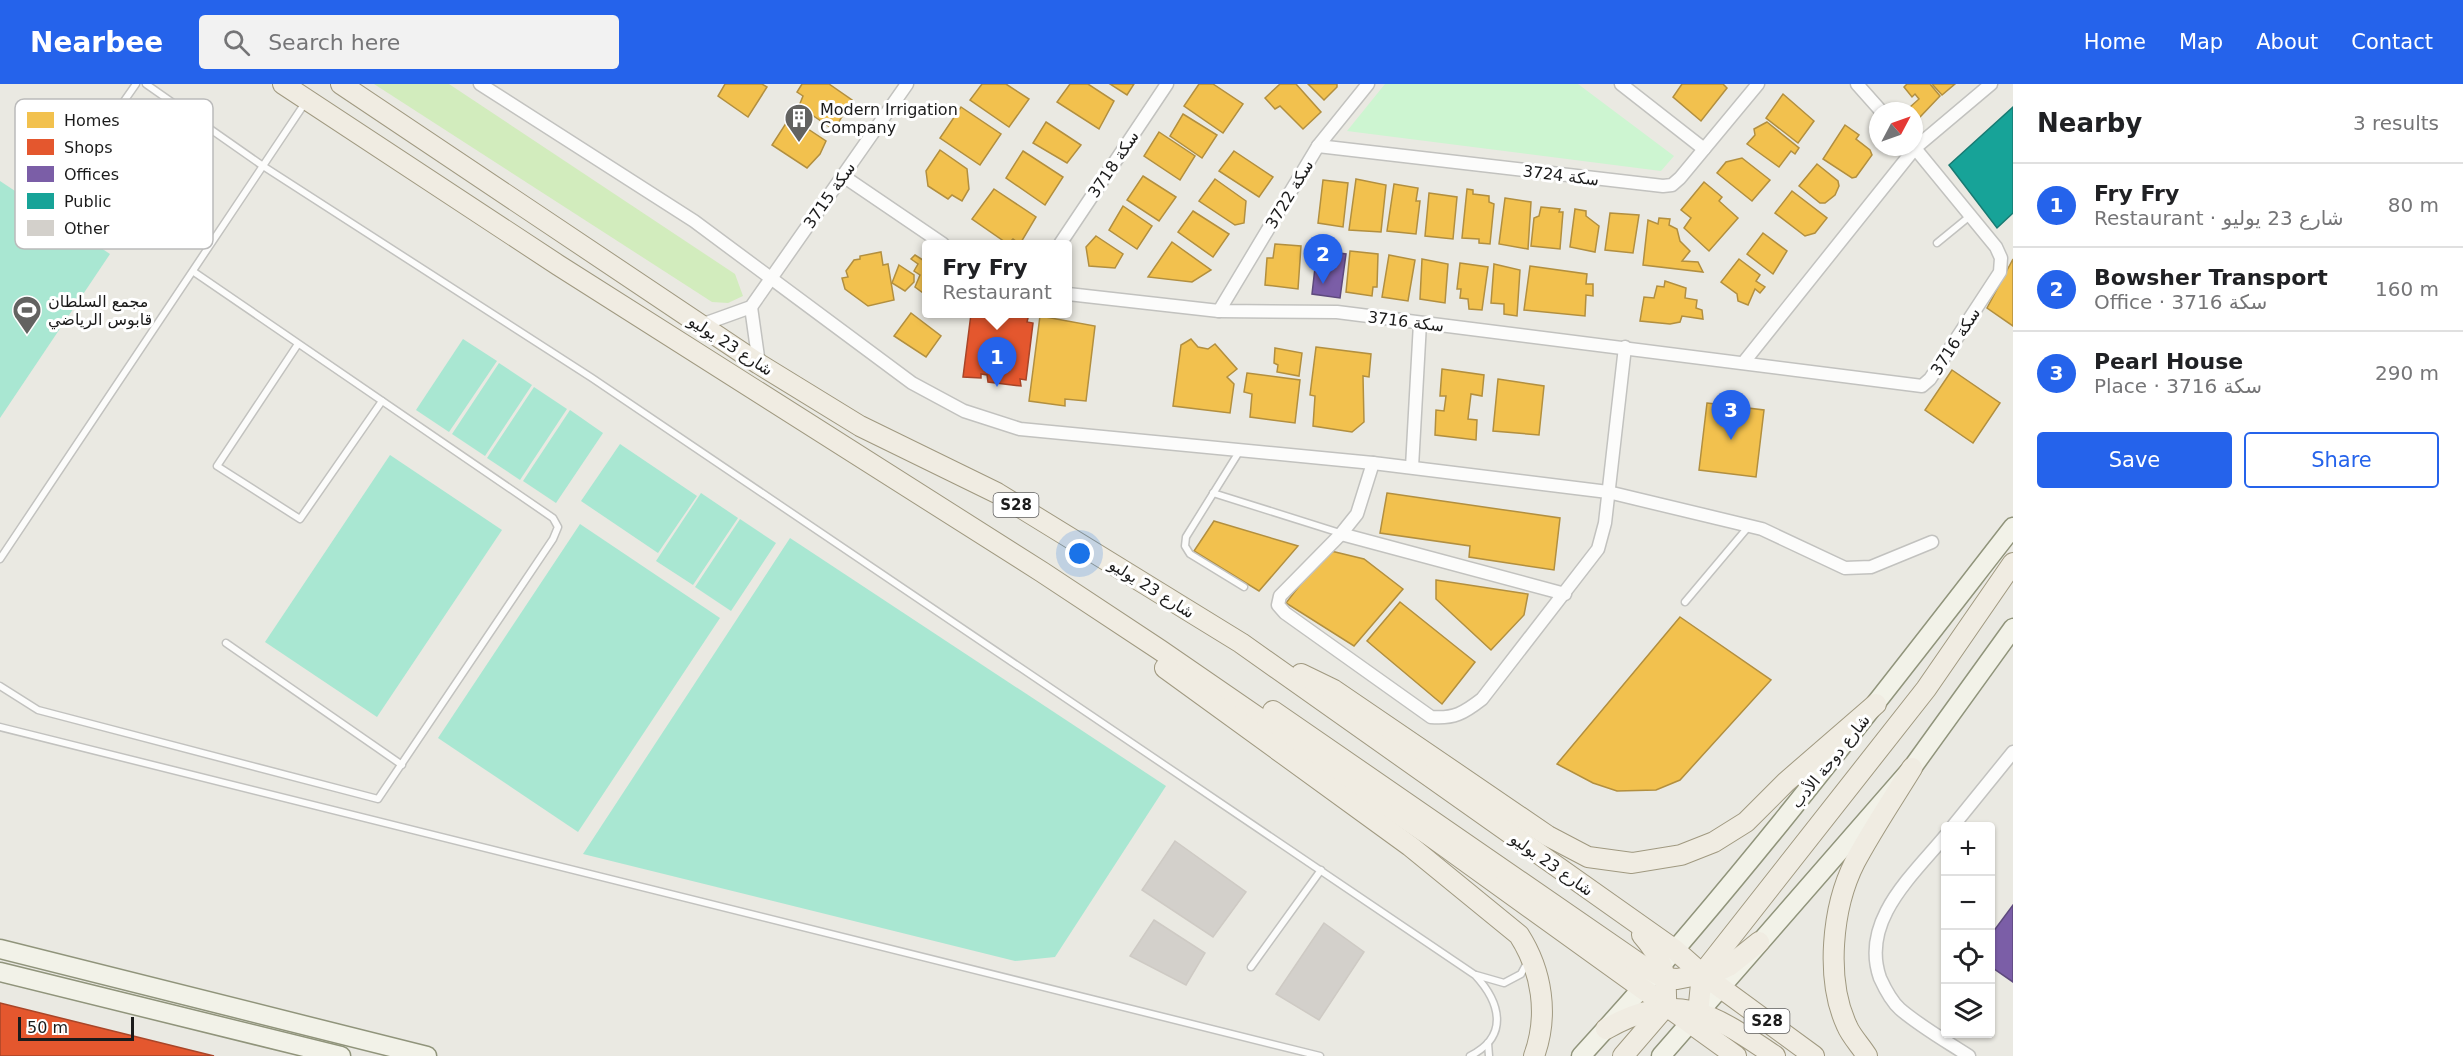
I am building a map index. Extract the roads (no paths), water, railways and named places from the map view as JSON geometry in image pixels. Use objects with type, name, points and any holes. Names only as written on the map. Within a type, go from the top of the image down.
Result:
[{"type":"main road","name":"شارع 23 يوليو","points":[[283,84],[568,271],[1042,572],[1410,822],[1641,989],[1666,1006],[1695,1018]]},
{"type":"main road","name":"شارع 23 يوليو","points":[[341,84],[759,364],[860,426],[997,493],[1241,644],[1675,950],[1702,974],[1814,1056]]},
{"type":"main road","name":"شارع دوحة الأدب","points":[[1581,1056],[1641,989],[1661,972],[1675,950],[1876,704],[2013,527]]},
{"type":"main road","points":[[1695,1018],[1702,974],[1926,689],[2013,563]]},
{"type":"main road","points":[[1042,572],[1189,686],[1418,852],[1519,935],[1532,954],[1542,990],[1541,1028],[1534,1056]]},
{"type":"main road","points":[[1042,572],[1203,666],[1323,743],[1661,972],[1702,974],[1729,966],[1760,942]]},
{"type":"main road","points":[[1867,1056],[1847,1026],[1835,987],[1832,962],[1841,902],[1854,864],[1912,768],[2013,628]]},
{"type":"main road","points":[[1241,644],[1334,690],[1548,836],[1588,857],[1632,863],[1681,855],[1714,842],[1746,822],[1786,782],[1876,704]]},
{"type":"main road","points":[[1660,1056],[1912,768]]},
{"type":"main road","points":[[1623,1056],[1666,1006],[1658,953],[1626,916]]},
{"type":"main road","points":[[0,949],[428,1056]]},
{"type":"main road","points":[[0,972],[341,1056]]},
{"type":"main road","points":[[1606,1029],[1630,1015],[1666,1006]]},
{"type":"main road","points":[[1695,1018],[1722,1022],[1775,1056]]},
{"type":"main road","name":"S28","points":[[1695,1018],[1715,1041],[1736,1056]]},
{"type":"street","points":[[480,84],[694,221],[912,383],[964,411],[1020,429],[1412,467],[1608,492],[1749,525],[1832,564],[1851,568],[1871,567],[1932,542]]},
{"type":"street","name":"سكة 3715","points":[[751,307],[907,84]]},
{"type":"street","name":"سكة 3718","points":[[1063,240],[1167,84]]},
{"type":"street","name":"سكة 3722","points":[[1219,311],[1318,146],[1368,84]]},
{"type":"street","points":[[1621,84],[1704,149]]},
{"type":"street","name":"سكة 3724","points":[[1318,146],[1655,187],[1672,185],[1758,84]]},
{"type":"street","points":[[1857,84],[1873,102]]},
{"type":"street","points":[[1923,141],[1991,84]]},
{"type":"street","points":[[1744,362],[1908,156]]},
{"type":"street","name":"سكة 3716","points":[[1072,294],[1219,311],[1337,312],[1744,362],[1912,386],[1926,383],[2000,272],[2001,258],[1996,247],[1921,156]]},
{"type":"street","points":[[843,176],[937,240]]},
{"type":"street","points":[[701,325],[751,307],[759,364]]},
{"type":"street","points":[[1412,467],[1420,322]]},
{"type":"street","points":[[1373,463],[1357,513],[1341,534],[1281,596],[1278,605],[1285,613],[1431,717],[1450,719],[1465,713],[1482,699],[1598,549],[1608,492],[1625,348]]},
{"type":"street","points":[[1341,534],[1564,594]]},
{"type":"street","points":[[1956,822],[2013,753]]},
{"type":"street","points":[[1941,841],[1892,901],[1880,921],[1875,944],[1876,967],[1884,989],[1899,1008],[1969,1056]]},
{"type":"lane","points":[[126,99],[136,84]]},
{"type":"lane","points":[[146,84],[167,99]]},
{"type":"lane","points":[[213,243],[307,100]]},
{"type":"lane","points":[[213,131],[263,166],[592,378],[1475,975],[1494,982],[1514,980],[1521,974],[1532,954]]},
{"type":"lane","points":[[1937,243],[1970,216]]},
{"type":"lane","points":[[0,559],[209,249]]},
{"type":"lane","points":[[0,686],[38,710],[378,799],[553,539],[558,527],[553,518],[194,272]]},
{"type":"lane","points":[[298,344],[217,465],[300,519],[382,401]]},
{"type":"lane","points":[[1239,452],[1186,537],[1185,546],[1190,554],[1244,587]]},
{"type":"lane","points":[[1213,493],[1341,534]]},
{"type":"lane","points":[[1685,602],[1749,525]]},
{"type":"lane","points":[[226,643],[402,765]]},
{"type":"lane","points":[[0,727],[1320,1056]]},
{"type":"lane","points":[[1251,967],[1321,870]]},
{"type":"lane","points":[[1470,1056],[1488,1043],[1496,1028],[1498,1013],[1494,998],[1475,975]]},
{"type":"lane","points":[[1488,1043],[1489,1056]]},
{"type":"place","name":"Modern Irrigation Company","points":[[799,144]]},
{"type":"place","name":"Bowsher Transport","points":[[1323,284]]},
{"type":"place","name":"مجمع السلطان قابوس الرياضي","points":[[27,336]]},
{"type":"place","name":"Fry Fry","points":[[997,387]]},
{"type":"place","name":"Pearl House","points":[[1731,440]]}]
